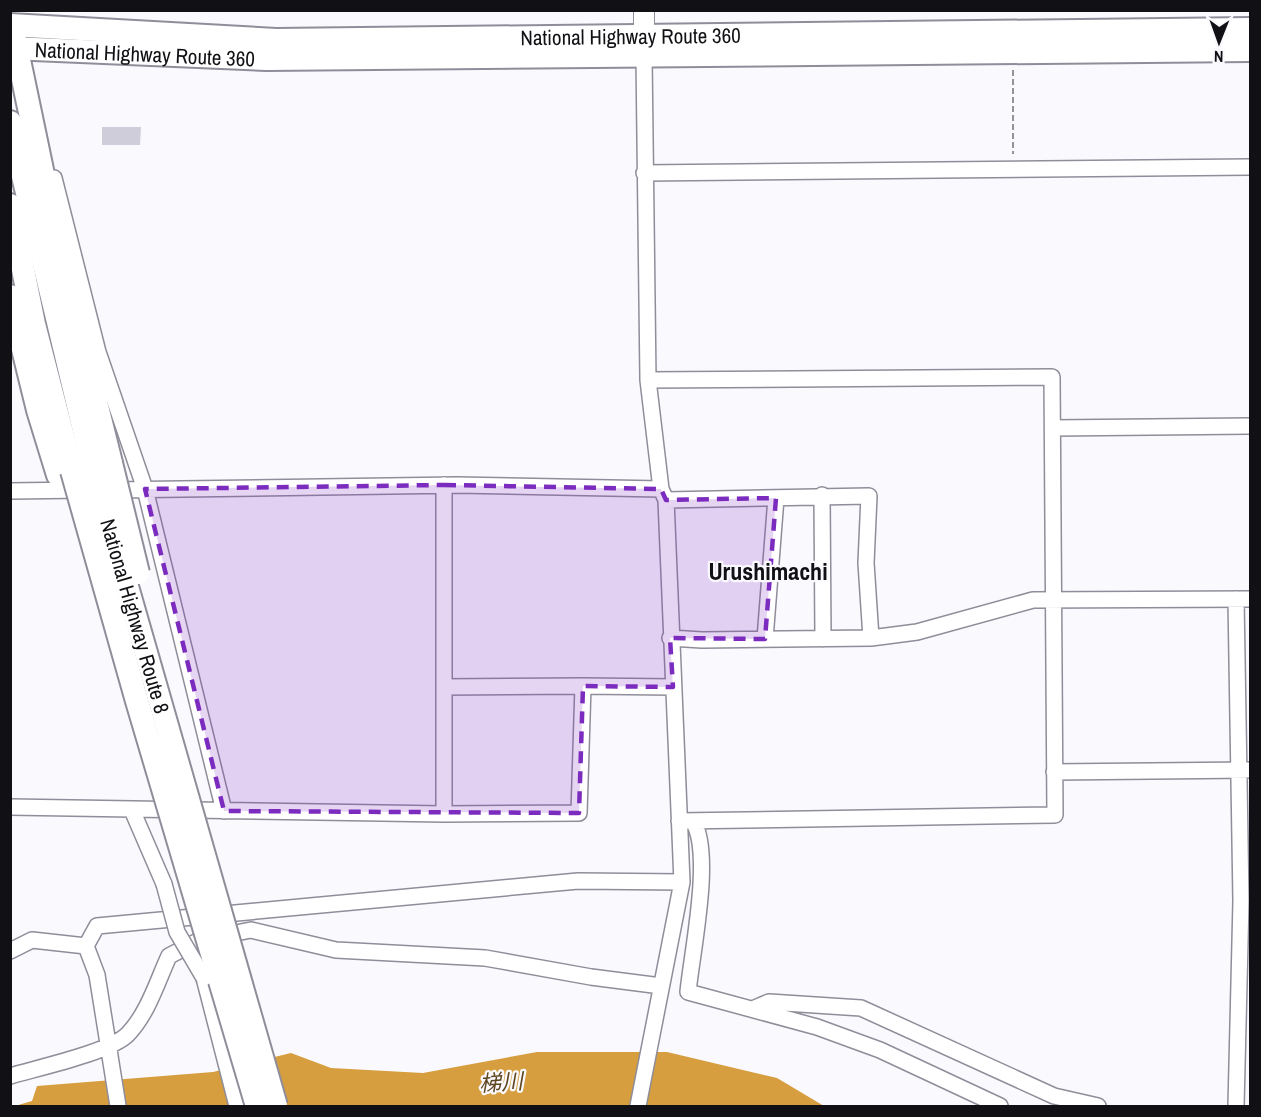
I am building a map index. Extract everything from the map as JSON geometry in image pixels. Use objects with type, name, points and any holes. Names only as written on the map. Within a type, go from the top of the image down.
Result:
[{"type":"highway","name":"National Highway Route 360","points":[[11,22],[276,40],[644,47],[1251,50]]},
{"type":"highway","points":[[11,22],[14,48],[60,256],[84,469],[156,648],[146,697]]},
{"type":"highway","name":"National Highway Route 360","points":[[14,48],[266,59],[1251,29]]},
{"type":"highway","name":"National Highway Route 8","points":[[10,122],[84,469],[257,1107]]},
{"type":"highway","name":"National Highway Route 8","points":[[10,205],[34,324],[84,469]]},
{"type":"highway","points":[[10,296],[38,410],[84,469]]},
{"type":"highway","name":"National Highway Route 8","points":[[146,697],[276,1107]]},
{"type":"main road","points":[[644,10],[644,47]]},
{"type":"street","points":[[638,1107],[682,882],[686,821],[673,687],[664,495],[648,380],[644,47]]},
{"type":"street","points":[[34,141],[53,174],[98,352],[145,489],[224,811]]},
{"type":"street","points":[[644,174],[1251,167]]},
{"type":"street","points":[[648,380],[1052,377],[1055,815],[686,821]]},
{"type":"street","points":[[1053,428],[1251,426]]},
{"type":"street","points":[[444,485],[444,814]]},
{"type":"street","points":[[10,491],[444,485],[776,498],[822,495],[868,496],[866,563],[871,638]]},
{"type":"street","points":[[822,495],[823,639]]},
{"type":"street","points":[[765,639],[776,498]]},
{"type":"street","points":[[670,638],[702,640],[871,638],[917,633],[1033,600],[1243,599],[1244,770],[1236,1107]]},
{"type":"street","points":[[10,807],[444,814],[579,813],[584,686]]},
{"type":"street","points":[[444,687],[673,687]]},
{"type":"street","points":[[1054,772],[1244,770]]},
{"type":"street","points":[[132,810],[164,884],[177,932],[204,978],[237,1107]]},
{"type":"street","points":[[686,821],[699,831],[703,863],[688,992],[755,1008],[880,1050],[1000,1107]]},
{"type":"street","points":[[118,1107],[97,975],[86,946],[97,926],[579,881],[682,882]]},
{"type":"street","points":[[10,1076],[108,1049],[127,1036],[146,1010],[168,956],[200,940],[251,930],[336,950],[485,958],[660,991]]},
{"type":"street","points":[[10,951],[32,940],[86,946]]},
{"type":"street","points":[[755,1008],[769,1002],[861,1008],[1054,1096],[1098,1107]]},
{"type":"path","points":[[1013,67],[1013,169]]},
{"type":"highlighted area","points":[[444,485],[661,489],[666,500],[776,498],[765,639],[670,638],[673,687],[583,686],[579,813],[224,811],[145,489]]},
{"type":"water","name":"梯川","points":[[537,1052],[667,1052],[777,1078],[824,1106],[15,1106],[32,1101],[37,1086],[213,1072],[291,1053],[331,1068],[423,1073]]},
{"type":"building","points":[[102,127],[141,127],[140,145],[102,145]]},
{"type":"district","name":"Urushimachi","points":[[768,571]]}]
